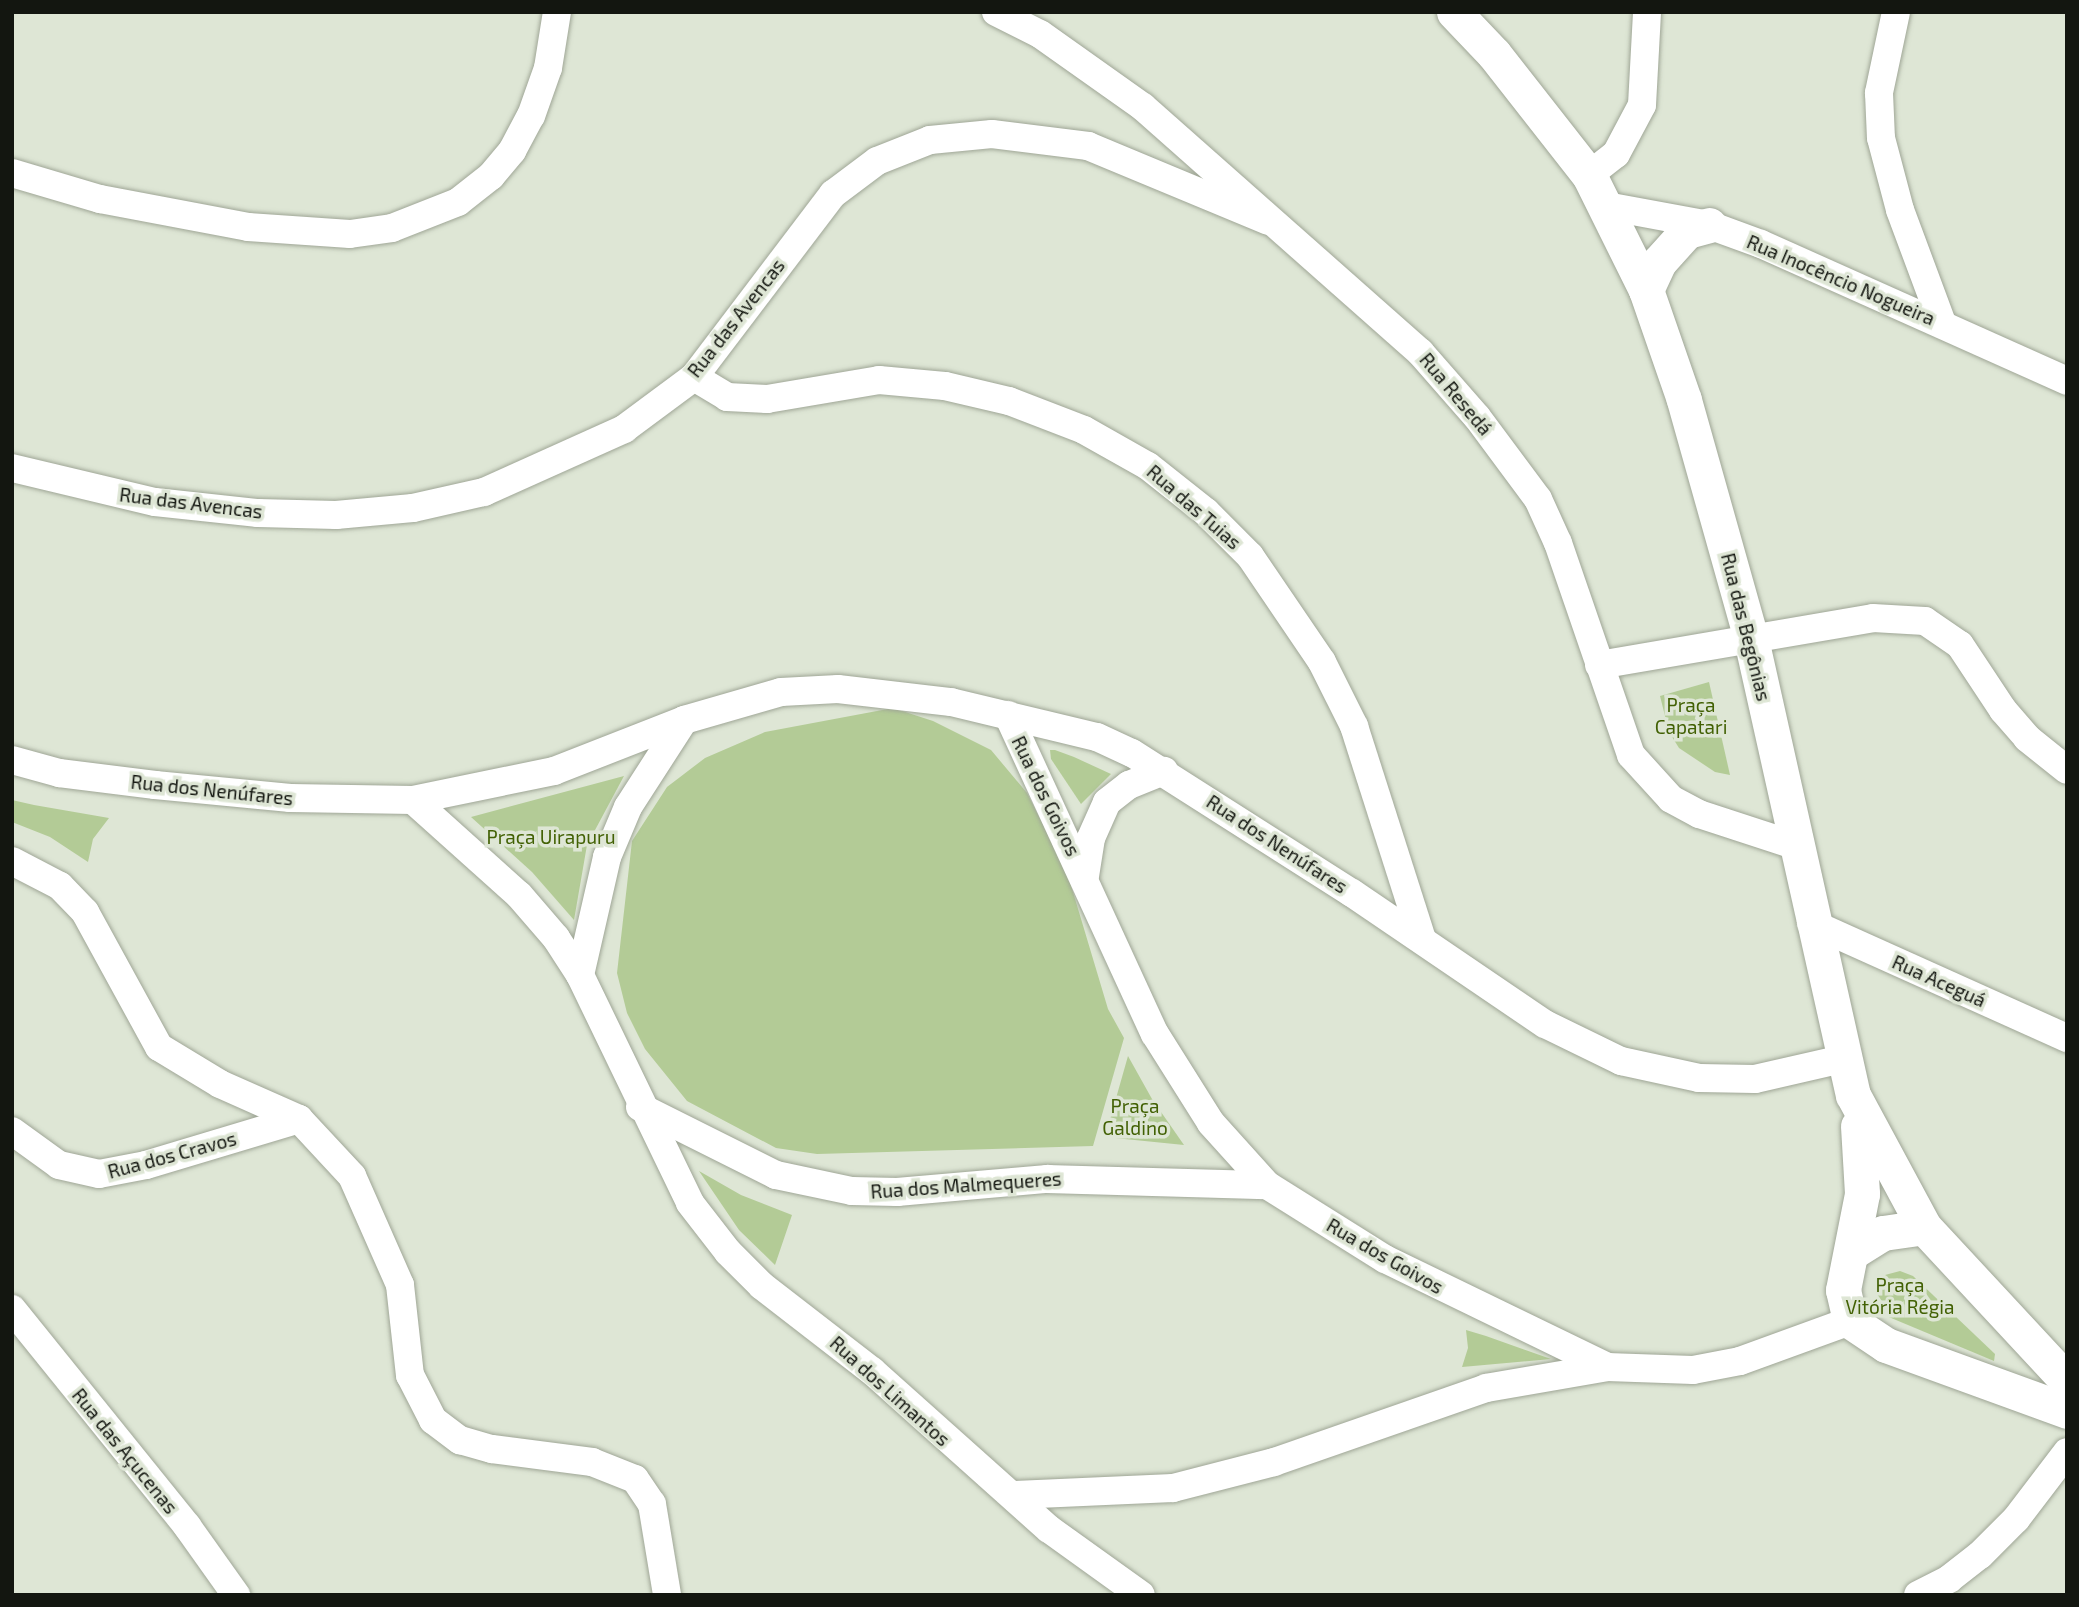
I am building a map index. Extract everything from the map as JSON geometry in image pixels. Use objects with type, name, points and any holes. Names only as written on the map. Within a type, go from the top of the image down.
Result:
[{"type":"main road","name":"Rua das Begônias","points":[[1454,12],[1494,54],[1589,176],[1646,290],[1684,400],[1751,639],[1797,846],[1811,923],[1842,1059],[1853,1095],[1863,1161],[1854,1251]]},
{"type":"main road","points":[[1646,290],[1659,262],[1687,231],[1709,225]]},
{"type":"main road","name":"Rua das Begônias","points":[[1853,1095],[1924,1227]]},
{"type":"main road","points":[[2031,1401],[2048,1390],[2063,1374],[1924,1227],[1883,1233],[1854,1251],[1843,1290],[1850,1321],[1886,1345],[2031,1401],[2067,1411]]},
{"type":"street","name":"Rua Resedá","points":[[996,12],[1040,34],[1143,107],[1268,221],[1355,291],[1420,352],[1477,416],[1538,499],[1558,542],[1631,755],[1671,799],[1711,819],[1797,846]]},
{"type":"street","points":[[1589,176],[1616,154],[1642,104],[1647,12]]},
{"type":"street","points":[[1896,12],[1879,93],[1881,138],[1900,210],[1942,323]]},
{"type":"street","points":[[12,173],[100,199],[248,228],[350,234],[392,228],[458,202],[491,176],[512,151],[531,116],[548,68],[560,14]]},
{"type":"street","name":"Rua das Avencas","points":[[12,468],[155,502],[258,513],[336,515],[413,508],[484,492],[568,458],[624,429],[694,377],[833,194],[877,161],[930,140],[992,134],[1088,146],[1268,221]]},
{"type":"street","name":"Rua Inocêncio Nogueira","points":[[1606,206],[1709,225],[1798,259],[2067,382]]},
{"type":"street","name":"Rua das Tuias","points":[[694,377],[727,397],[767,399],[880,380],[945,386],[1009,401],[1084,429],[1148,466],[1206,512],[1250,556],[1322,662],[1354,726],[1422,939]]},
{"type":"street","points":[[1599,665],[1873,618],[1925,621],[1960,645],[2003,710],[2027,738],[2067,770]]},
{"type":"street","name":"Rua dos Nenúfares","points":[[684,720],[781,692],[838,688],[928,698],[1097,737],[1164,771],[1422,939],[1545,1024],[1621,1062],[1699,1078],[1755,1079],[1842,1059]]},
{"type":"street","name":"Rua dos Goivos","points":[[1008,715],[1085,876],[1131,989],[1155,1034],[1212,1123],[1267,1185],[1385,1259],[1607,1367],[1693,1370],[1753,1356],[1850,1321]]},
{"type":"street","points":[[413,800],[554,771],[684,720]]},
{"type":"street","points":[[580,975],[607,857],[628,807],[684,720]]},
{"type":"street","name":"Rua dos Nenúfares","points":[[12,760],[59,772],[169,786],[290,798],[413,800]]},
{"type":"street","name":"Rua dos Goivos","points":[[1085,876],[1091,838],[1107,803],[1129,785],[1164,771]]},
{"type":"street","name":"Rua dos Limantos","points":[[413,800],[519,895],[580,975],[640,1107],[690,1203],[728,1252],[762,1286],[872,1371],[967,1461],[1015,1495],[1049,1529],[1141,1595]]},
{"type":"street","points":[[12,861],[60,886],[85,912],[106,943],[143,1026],[159,1047],[220,1084],[299,1119],[352,1176],[375,1221],[400,1285],[410,1375],[432,1420],[460,1440],[492,1449],[592,1462],[635,1479],[652,1504],[667,1595]]},
{"type":"street","name":"Rua Aceguá","points":[[1811,923],[2067,1038]]},
{"type":"street","name":"Rua dos Malmequeres","points":[[640,1107],[776,1175],[852,1191],[897,1192],[1047,1179],[1267,1185]]},
{"type":"street","name":"Rua dos Cravos","points":[[12,1131],[59,1165],[99,1174],[146,1165],[299,1119]]},
{"type":"street","name":"Rua das Açucenas","points":[[12,1309],[236,1595]]},
{"type":"street","points":[[1015,1495],[1173,1488],[1274,1462],[1486,1388],[1607,1367]]},
{"type":"street","points":[[1919,1595],[1949,1579],[1980,1555],[2016,1519],[2067,1452]]},
{"type":"green space","name":"Praça Capatari","points":[[1709,682],[1730,775],[1715,772],[1679,748],[1669,732],[1660,696]]},
{"type":"green space","points":[[893,708],[933,721],[991,750],[1027,793],[1067,872],[1108,1009],[1124,1038],[1093,1146],[817,1154],[776,1148],[687,1101],[645,1049],[627,1013],[617,973],[632,841],[667,787],[705,758],[765,732]]},
{"type":"green space","points":[[1050,750],[1111,774],[1081,804],[1051,759]]},
{"type":"green space","name":"Praça Uirapuru","points":[[624,776],[587,845],[574,920],[532,872],[471,817]]},
{"type":"green space","points":[[12,800],[109,818],[93,839],[88,862],[50,837],[12,822]]},
{"type":"green space","name":"Praça Galdino","points":[[1128,1056],[1152,1099],[1184,1145],[1105,1137]]},
{"type":"green space","points":[[699,1171],[741,1195],[792,1215],[775,1265],[739,1230]]},
{"type":"green space","name":"Praça Vitória Régia","points":[[1900,1271],[1913,1276],[1995,1354],[1994,1361],[1884,1315],[1875,1301],[1878,1285],[1885,1275]]},
{"type":"green space","points":[[1466,1330],[1551,1359],[1462,1367],[1468,1348]]}]
